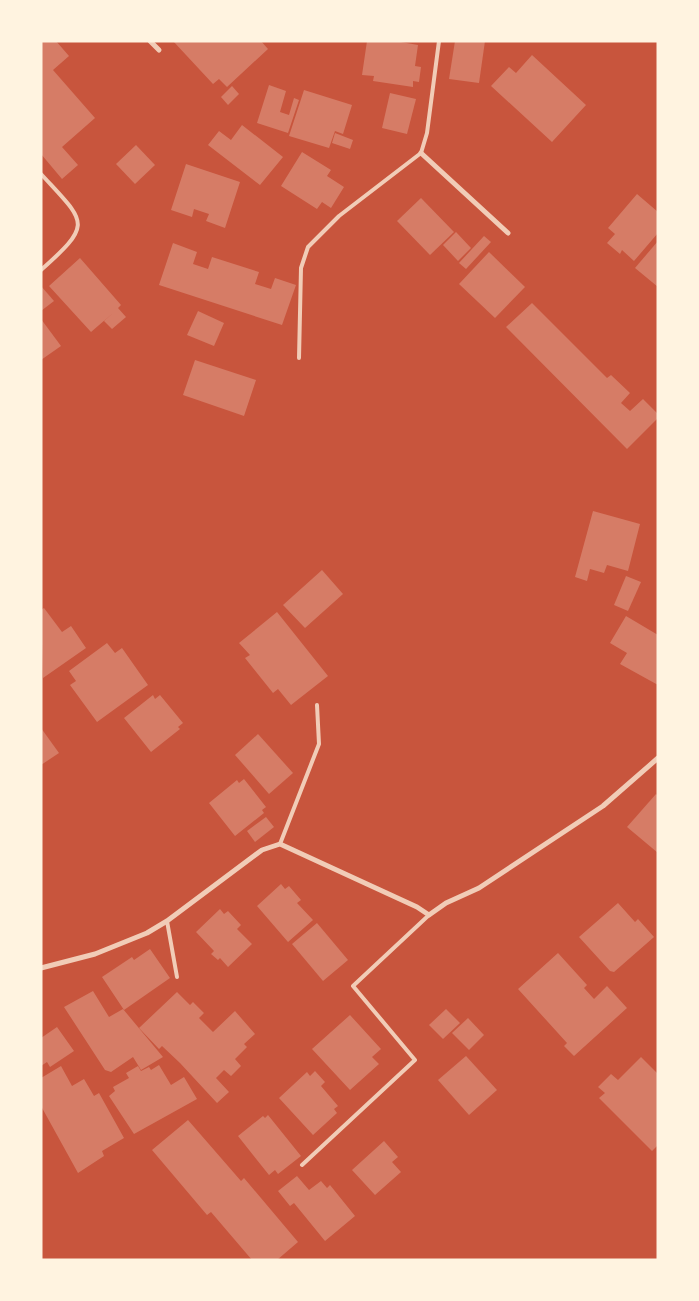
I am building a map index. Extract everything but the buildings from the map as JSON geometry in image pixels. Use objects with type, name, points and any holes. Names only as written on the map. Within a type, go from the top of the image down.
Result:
[{"type":"street","points":[[150,41],[159,50]]},
{"type":"street","points":[[421,153],[508,233]]},
{"type":"street","points":[[41,968],[96,954],[147,933],[167,921],[262,850],[280,844],[417,908],[428,916],[446,903],[479,888],[603,806],[658,758]]},
{"type":"lane","points":[[299,358],[301,268],[308,247],[339,216],[421,153],[427,133],[439,41]]},
{"type":"lane","points":[[41,174],[72,209],[79,222],[77,233],[69,246],[41,270]]},
{"type":"lane","points":[[280,844],[319,744],[317,704]]},
{"type":"lane","points":[[302,1166],[415,1060],[353,986],[428,916]]},
{"type":"lane","points":[[167,921],[177,977]]}]
